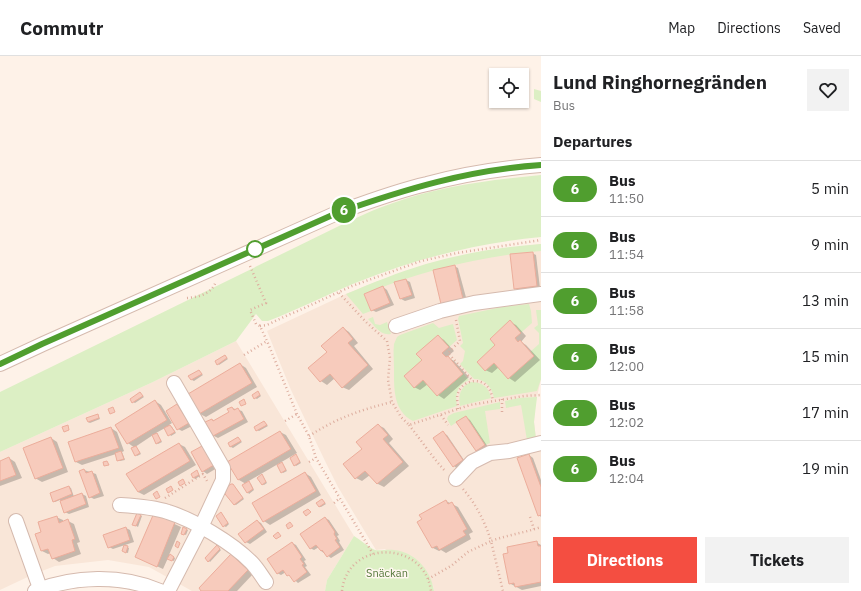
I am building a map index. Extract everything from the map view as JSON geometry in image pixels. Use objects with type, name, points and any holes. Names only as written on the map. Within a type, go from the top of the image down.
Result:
[{"type":"street","points":[[0,364],[337,213],[426,184],[489,171],[541,165]]},
{"type":"street","points":[[396,326],[453,308],[501,298],[541,294]]},
{"type":"street","points":[[168,591],[223,480],[223,468],[174,383]]},
{"type":"street","points":[[456,479],[472,462],[490,453],[509,451],[541,443]]},
{"type":"street","points":[[120,505],[149,507],[169,512],[201,527],[231,544],[252,563],[266,582]]},
{"type":"street","points":[[16,521],[38,590],[82,580],[109,579],[139,584],[160,591]]},
{"type":"path","points":[[260,326],[267,325],[367,280],[421,262],[457,253],[541,240]]},
{"type":"path","points":[[249,264],[266,303],[250,310],[256,324],[260,326],[267,341],[297,414],[309,436],[316,458],[373,554]]},
{"type":"path","points":[[339,293],[367,323],[387,341],[390,358],[388,380],[392,402],[401,417],[424,443],[437,463],[447,473],[456,479],[469,495],[486,525],[503,591]]},
{"type":"path","points":[[453,308],[460,341],[448,353],[473,381]]},
{"type":"path","points":[[244,355],[267,341]]},
{"type":"path","points":[[458,409],[458,392],[465,384],[473,381],[480,381],[488,387],[493,401]]},
{"type":"path","points":[[409,425],[470,405],[502,399],[541,395]]},
{"type":"path","points":[[502,399],[502,412]]},
{"type":"path","points":[[309,436],[326,425],[347,415],[392,402]]},
{"type":"path","points":[[284,421],[297,414]]},
{"type":"path","points":[[440,415],[448,426]]},
{"type":"path","points":[[309,462],[316,458]]},
{"type":"path","points":[[149,507],[203,474],[210,486]]},
{"type":"path","points":[[334,503],[340,498]]},
{"type":"path","points":[[530,517],[534,529]]},
{"type":"path","points":[[428,579],[451,566],[468,552],[491,541],[541,527]]},
{"type":"path","points":[[342,591],[345,579],[349,571],[356,563],[380,552],[395,552],[408,558],[420,567],[428,579],[431,591]]},
{"type":"shaded area","name":"Snäckan","points":[[541,244],[541,379],[535,406],[534,422],[536,439],[541,446],[541,591],[434,591],[433,585],[385,549],[376,550],[338,487],[326,463],[291,390],[267,331],[346,294],[427,264],[484,251]]},
{"type":"shaded area","points":[[236,341],[354,536],[327,580],[325,591],[192,591],[149,567],[108,560],[55,566],[0,590],[0,452],[153,382]]},
{"type":"green space","points":[[534,89],[541,91],[541,102],[534,99]]},
{"type":"green space","points":[[541,175],[541,237],[493,243],[423,259],[355,283],[268,321],[262,321],[256,314],[236,341],[153,382],[0,452],[0,392],[339,226],[379,208],[411,197],[447,188]]},
{"type":"green space","points":[[541,244],[541,251],[518,253],[451,266],[407,278],[364,294],[371,311],[363,314],[346,294],[396,274],[440,260],[483,251]]},
{"type":"green space","points":[[529,304],[532,323],[515,338],[518,342],[520,340],[530,352],[539,344],[539,333],[534,328],[538,325],[536,310],[541,310],[541,379],[537,391],[494,398],[492,390],[485,382],[474,379],[460,364],[463,361],[465,351],[460,346],[463,343],[458,319],[459,316],[502,307]]},
{"type":"green space","points":[[373,317],[375,324],[380,325],[387,322],[391,334],[378,330],[368,319]]},
{"type":"green space","points":[[433,323],[439,328],[453,324],[457,340],[442,353],[446,357],[448,356],[469,380],[459,387],[456,398],[457,406],[413,421],[406,417],[398,405],[396,398],[394,384],[394,344],[397,337],[400,335]]},
{"type":"green space","points":[[471,382],[482,384],[487,388],[491,398],[460,406],[459,398],[462,389]]},
{"type":"green space","points":[[537,397],[534,422],[536,439],[527,440],[521,405],[506,408],[505,401],[519,398]]},
{"type":"green space","points":[[500,402],[500,409],[485,411],[490,443],[485,445],[466,416],[451,426],[447,419],[448,416],[454,413]]},
{"type":"green space","points":[[354,536],[375,550],[402,551],[415,558],[426,569],[434,591],[325,591],[327,580]]},
{"type":"building","points":[[533,252],[537,286],[514,289],[510,254]]},
{"type":"building","points":[[455,265],[463,299],[441,304],[433,270]]},
{"type":"building","points":[[406,279],[412,295],[400,299],[394,282]]},
{"type":"building","points":[[383,286],[390,303],[371,311],[364,294]]},
{"type":"building","points":[[510,320],[521,333],[515,338],[518,342],[520,340],[534,356],[508,379],[494,363],[485,371],[477,362],[495,345],[490,339]]},
{"type":"building","points":[[343,327],[353,339],[348,343],[368,365],[342,388],[330,374],[320,382],[308,368],[327,352],[321,346]]},
{"type":"building","points":[[438,335],[449,347],[442,353],[446,357],[448,356],[463,374],[437,396],[423,380],[414,388],[404,376],[422,360],[416,354]]},
{"type":"building","points":[[225,355],[227,358],[217,365],[215,361]]},
{"type":"building","points":[[240,363],[252,383],[199,414],[188,394]]},
{"type":"building","points":[[199,370],[202,374],[191,380],[188,376]]},
{"type":"building","points":[[258,391],[260,395],[254,399],[252,395]]},
{"type":"building","points":[[140,392],[143,396],[132,403],[130,399]]},
{"type":"building","points":[[244,399],[246,404],[241,406],[239,402]]},
{"type":"building","points":[[155,400],[167,420],[127,444],[115,425]]},
{"type":"building","points":[[177,404],[189,423],[177,430],[166,411]]},
{"type":"building","points":[[113,407],[115,412],[110,414],[108,409]]},
{"type":"building","points":[[232,407],[234,410],[238,408],[244,419],[213,436],[205,422],[212,419],[213,421],[229,412],[227,409]]},
{"type":"building","points":[[98,414],[99,418],[88,422],[86,418]]},
{"type":"building","points":[[466,416],[485,445],[476,451],[456,422]]},
{"type":"building","points":[[264,421],[267,425],[256,431],[254,427]]},
{"type":"building","points":[[378,424],[388,435],[383,439],[403,462],[377,484],[365,471],[355,479],[343,464],[362,449],[356,442]]},
{"type":"building","points":[[68,425],[69,430],[64,432],[62,427]]},
{"type":"building","points":[[170,425],[175,432],[168,436],[164,428]]},
{"type":"building","points":[[111,427],[119,448],[75,462],[68,442]]},
{"type":"building","points":[[280,431],[291,449],[238,480],[227,462]]},
{"type":"building","points":[[443,431],[463,460],[453,467],[433,438]]},
{"type":"building","points":[[157,433],[161,441],[156,444],[152,435]]},
{"type":"building","points":[[51,437],[63,468],[35,479],[23,448]]},
{"type":"building","points":[[238,437],[241,441],[230,447],[228,443]]},
{"type":"building","points":[[179,443],[190,461],[138,492],[126,474]]},
{"type":"building","points":[[136,446],[140,453],[135,456],[131,448]]},
{"type":"building","points":[[202,446],[214,465],[202,472],[191,452]]},
{"type":"building","points":[[121,451],[124,459],[117,461],[115,453]]},
{"type":"building","points":[[296,454],[300,462],[294,466],[290,458]]},
{"type":"building","points":[[529,454],[541,487],[541,515],[538,516],[517,458]]},
{"type":"building","points":[[9,457],[16,475],[0,481],[0,461]]},
{"type":"building","points":[[107,461],[109,465],[104,466],[103,462]]},
{"type":"building","points":[[282,462],[286,470],[281,473],[277,465]]},
{"type":"building","points":[[84,469],[86,473],[92,471],[100,493],[89,498],[79,471]]},
{"type":"building","points":[[197,470],[199,475],[193,478],[191,474]]},
{"type":"building","points":[[305,472],[316,491],[263,522],[252,503]]},
{"type":"building","points":[[262,474],[266,482],[262,485],[257,478]]},
{"type":"building","points":[[183,479],[185,483],[180,486],[178,482]]},
{"type":"building","points":[[249,481],[253,489],[247,493],[242,485]]},
{"type":"building","points":[[233,484],[243,498],[234,505],[225,494],[227,487]]},
{"type":"building","points":[[69,486],[72,494],[53,502],[50,493]]},
{"type":"building","points":[[171,486],[173,490],[168,493],[166,489]]},
{"type":"building","points":[[157,491],[160,497],[156,499],[153,494]]},
{"type":"building","points":[[82,493],[86,504],[64,513],[60,501]]},
{"type":"building","points":[[322,499],[325,503],[319,507],[316,503]]},
{"type":"building","points":[[446,500],[448,504],[452,502],[467,529],[463,531],[466,535],[439,550],[437,546],[432,548],[417,522],[422,519],[419,515]]},
{"type":"building","points":[[308,509],[311,512],[306,516],[303,512]]},
{"type":"building","points":[[221,512],[228,523],[223,527],[216,516]]},
{"type":"building","points":[[137,513],[141,515],[136,526],[132,525]]},
{"type":"building","points":[[154,513],[175,522],[157,567],[135,557]]},
{"type":"building","points":[[57,516],[59,523],[68,519],[75,539],[72,540],[75,551],[52,559],[48,549],[41,551],[35,534],[41,532],[38,522]]},
{"type":"building","points":[[325,517],[335,532],[334,534],[337,539],[335,540],[340,547],[327,557],[316,545],[310,549],[300,534]]},
{"type":"building","points":[[257,520],[264,529],[245,543],[238,534]]},
{"type":"building","points":[[290,522],[293,526],[288,529],[286,525]]},
{"type":"building","points":[[126,527],[130,540],[108,548],[103,535]]},
{"type":"building","points":[[183,527],[187,529],[184,535],[181,534]]},
{"type":"building","points":[[278,532],[281,536],[276,539],[273,536]]},
{"type":"building","points":[[177,541],[180,543],[178,548],[175,546]]},
{"type":"building","points":[[537,541],[538,546],[541,546],[541,582],[515,587],[514,583],[509,584],[503,554],[508,553],[507,547]]},
{"type":"building","points":[[292,542],[302,557],[300,559],[304,564],[302,565],[307,572],[294,582],[283,570],[277,574],[267,559]]},
{"type":"building","points":[[124,545],[128,546],[126,553],[122,551]]},
{"type":"building","points":[[217,545],[220,549],[208,562],[205,558]]},
{"type":"building","points":[[170,554],[174,557],[172,561],[167,559]]},
{"type":"building","points":[[231,554],[248,570],[228,591],[201,591],[199,588]]},
{"type":"bus line","name":"6","points":[[0,364],[337,213],[426,184],[459,176],[541,165]]}]
